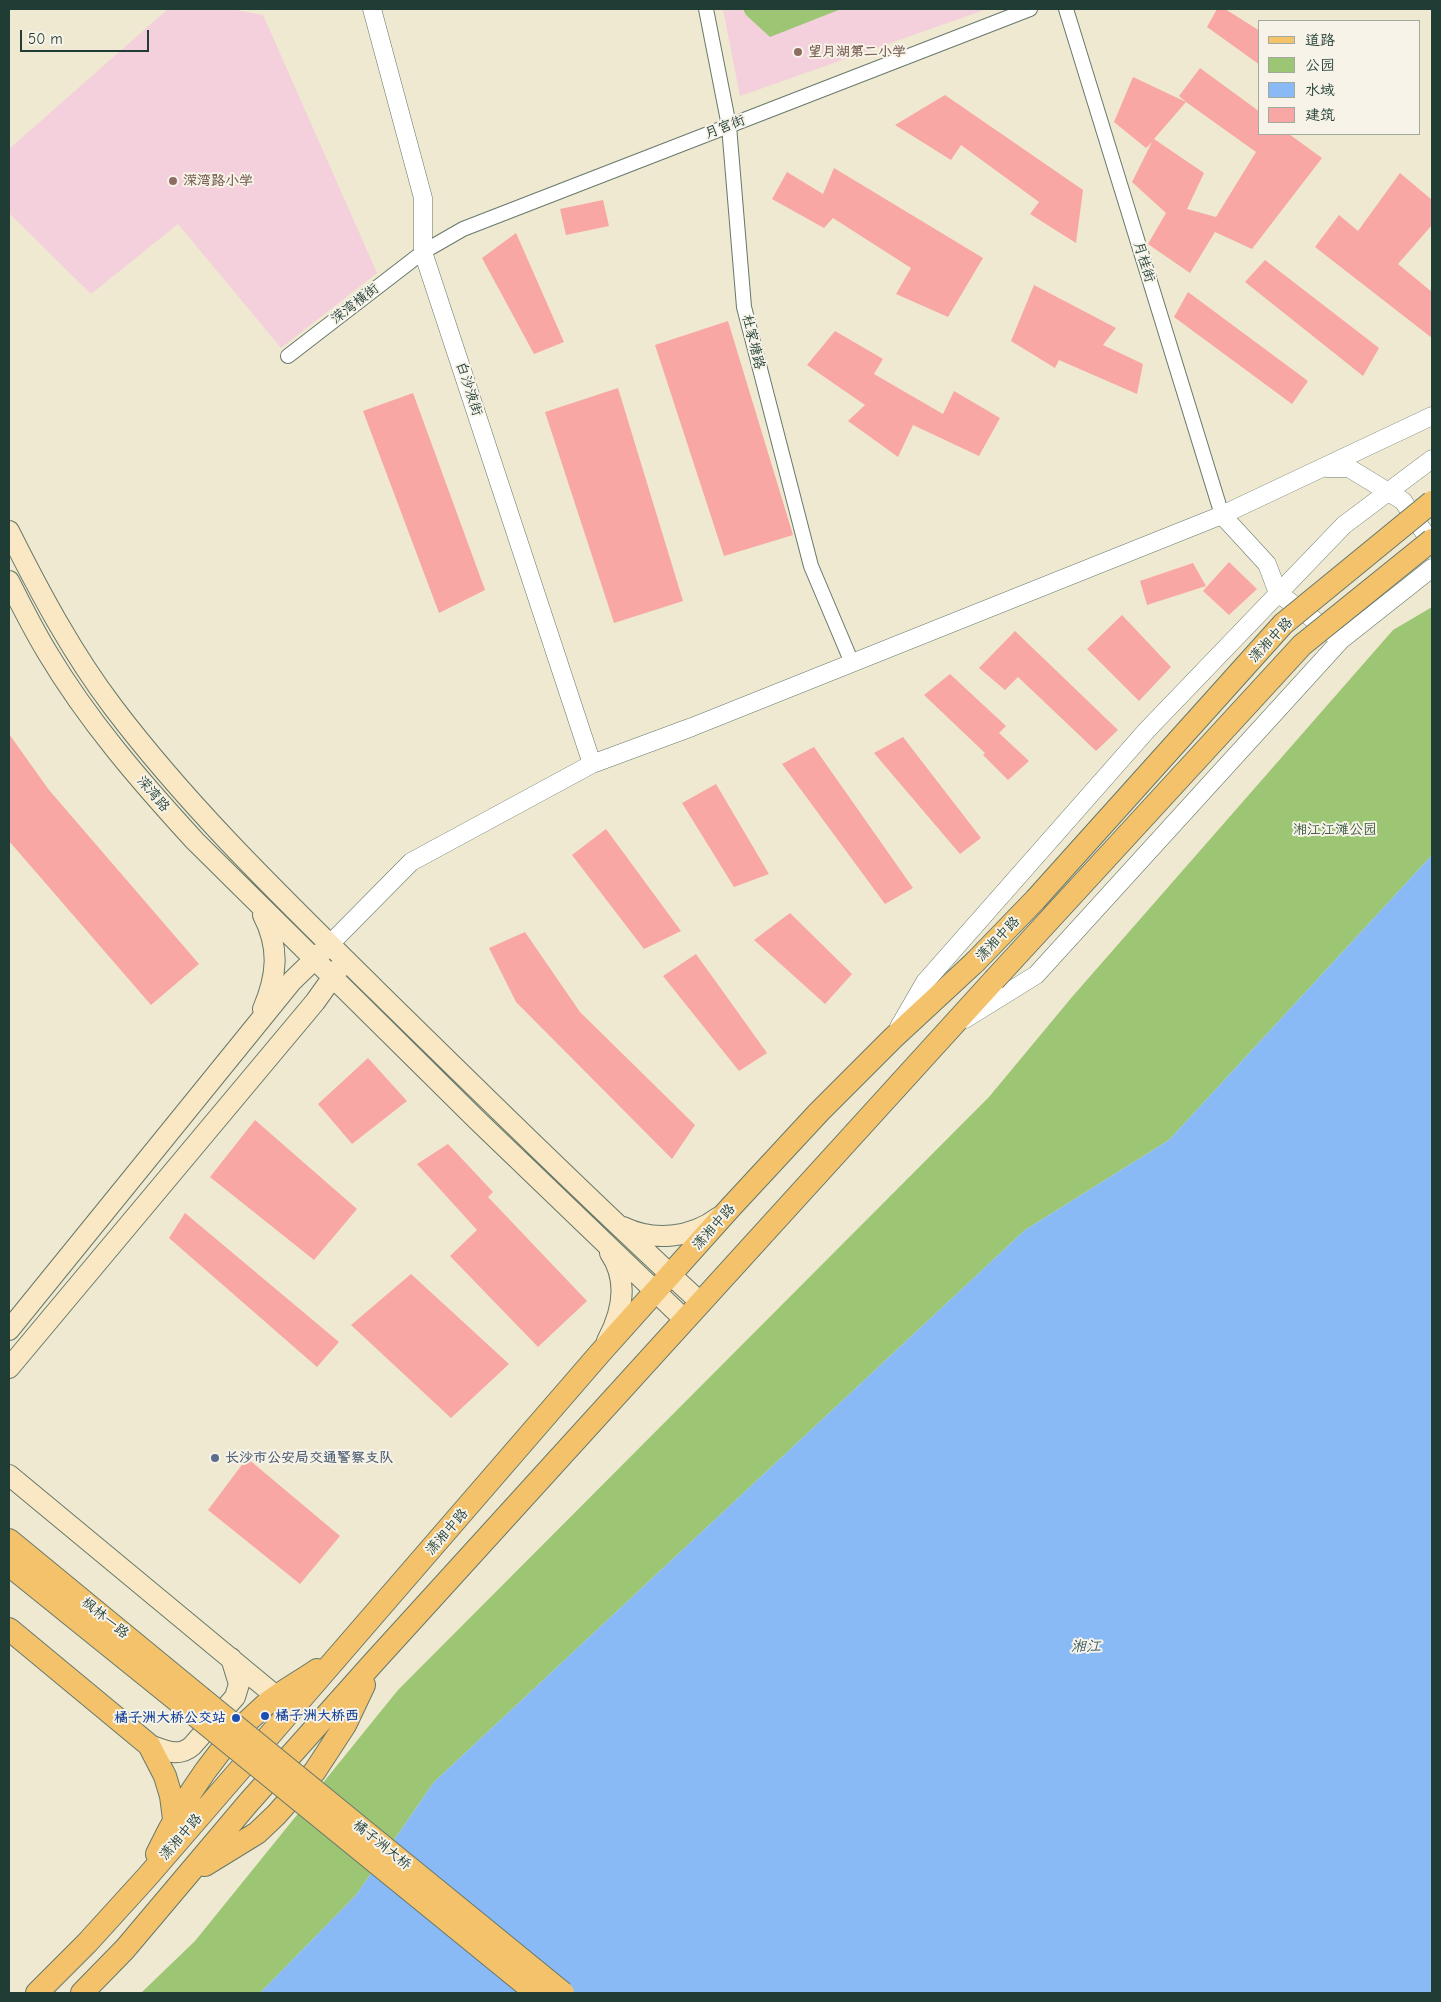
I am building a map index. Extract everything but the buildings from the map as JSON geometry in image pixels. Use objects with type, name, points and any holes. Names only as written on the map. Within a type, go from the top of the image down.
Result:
[{"type":"main road","name":"潇湘中路","points":[[37,1993],[87,1943],[146,1877],[345,1651],[602,1352],[730,1208],[819,1112],[893,1038],[975,962],[1035,900],[1283,624],[1432,502]]},
{"type":"main road","points":[[9,531],[38,588],[111,705],[209,821],[345,960],[611,1219],[700,1302]]},
{"type":"main road","name":"潇湘中路","points":[[82,1993],[189,1875],[249,1802],[684,1319],[1302,645],[1432,540]]},
{"type":"main road","name":"溁湾路","points":[[9,582],[47,652],[98,726],[152,793],[245,892],[376,1020]]},
{"type":"main road","points":[[245,892],[260,911],[271,932],[276,960],[270,991],[256,1025]]},
{"type":"main road","points":[[9,1330],[292,981],[330,944]]},
{"type":"main road","points":[[9,1368],[295,1026],[345,960]]},
{"type":"main road","points":[[295,1026],[321,1005],[334,1002],[351,1006],[376,1020],[684,1319]]},
{"type":"main road","points":[[611,1219],[639,1234],[655,1236],[676,1235],[696,1230],[730,1208]]},
{"type":"main road","points":[[594,1231],[616,1262],[622,1282],[621,1303],[617,1323],[602,1352]]},
{"type":"main road","points":[[9,1475],[277,1697]]},
{"type":"main road","name":"枫林一路","points":[[9,1540],[195,1704]]},
{"type":"main road","name":"枫林一路","points":[[9,1565],[195,1704]]},
{"type":"main road","points":[[9,1629],[149,1745],[176,1754],[184,1752],[192,1746],[235,1697],[239,1684],[231,1658]]},
{"type":"main road","points":[[146,1877],[174,1819],[217,1755],[264,1706],[345,1651]]},
{"type":"main road","name":"橘子洲大桥","points":[[195,1704],[536,1993]]},
{"type":"main road","name":"橘子洲大桥","points":[[195,1704],[563,1993]]},
{"type":"main road","points":[[149,1745],[165,1776],[171,1796],[174,1819]]},
{"type":"street","name":"白沙液街","points":[[372,9],[423,198],[423,252],[592,764]]},
{"type":"street","name":"杜家塘路","points":[[706,9],[729,126],[744,307],[810,566],[852,663]]},
{"type":"street","name":"月宫街","points":[[423,252],[463,229],[1030,9]]},
{"type":"street","name":"月桂街","points":[[1066,9],[1222,515]]},
{"type":"street","name":"溁湾横街","points":[[288,356],[423,252]]},
{"type":"street","points":[[330,944],[411,862],[592,764],[692,728],[1222,515],[1432,416]]},
{"type":"street","points":[[893,1038],[925,982],[1147,730],[1344,525],[1432,459]]},
{"type":"street","points":[[1320,469],[1349,468],[1403,501],[1432,544]]},
{"type":"street","points":[[1222,515],[1268,564],[1278,593],[1341,640]]},
{"type":"street","points":[[947,1030],[1036,975],[1341,640],[1432,568]]},
{"type":"shaded area","name":"溁湾路小学","points":[[168,9],[230,9],[263,15],[377,273],[281,348],[178,224],[91,294],[9,213],[9,149]]},
{"type":"shaded area","name":"望月湖第二小学","points":[[723,9],[987,9],[740,96]]},
{"type":"green space","points":[[743,9],[841,9],[770,37],[746,15]]},
{"type":"green space","name":"湘江江滩公园","points":[[1432,607],[1432,855],[1169,1140],[1025,1230],[434,1782],[356,1895],[260,1993],[141,1993],[195,1941],[398,1690],[989,1097],[1072,997],[1393,630]]},
{"type":"water","name":"湘江","points":[[1432,855],[1432,1993],[260,1993],[356,1895],[434,1782],[1025,1230],[1169,1140]]},
{"type":"place","name":"望月湖第二小学","points":[[798,52]]},
{"type":"place","name":"溁湾路小学","points":[[173,181]]},
{"type":"place","name":"长沙市公安局交通警察支队","points":[[215,1458]]},
{"type":"place","name":"橘子洲大桥西","points":[[265,1716]]},
{"type":"place","name":"橘子洲大桥公交站","points":[[236,1718]]}]
